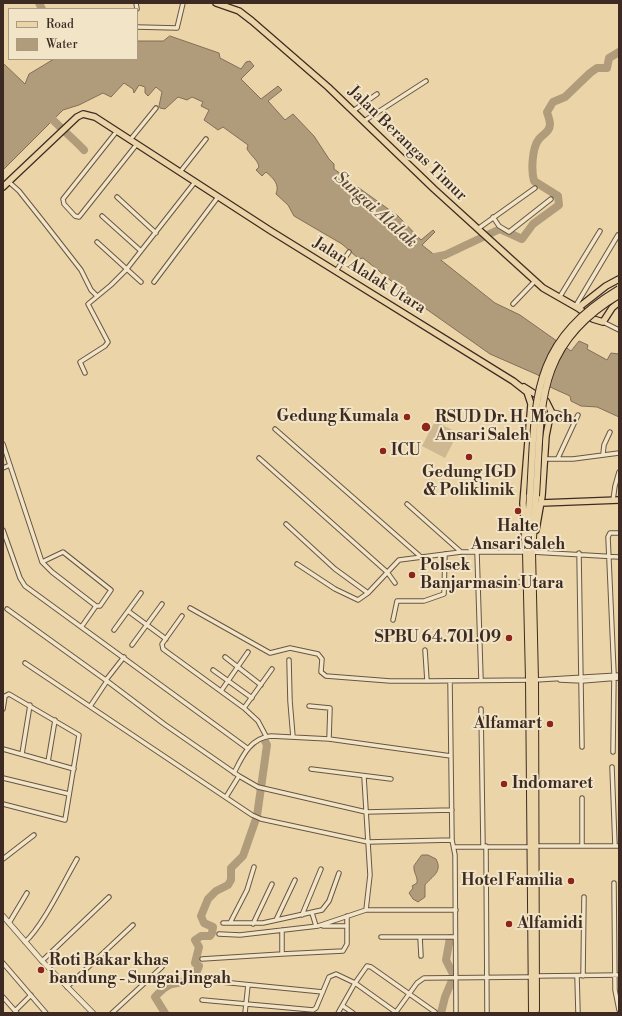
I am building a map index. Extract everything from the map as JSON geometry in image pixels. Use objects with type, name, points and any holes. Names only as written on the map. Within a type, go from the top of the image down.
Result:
[{"type":"highway","points":[[533,495],[536,402],[546,365],[561,339],[576,321],[592,306],[619,289]]},
{"type":"highway","points":[[532,680],[527,582],[533,495],[542,402],[551,369],[565,344],[580,325],[596,311],[619,295]]},
{"type":"highway","points":[[529,550],[534,846],[534,976],[536,1013]]},
{"type":"highway","points":[[532,1013],[534,976]]},
{"type":"main road","name":"Jalan Berangas Timur","points":[[216,3],[239,11],[252,21],[354,111],[434,189],[536,281],[558,298],[576,307],[593,319],[603,322]]},
{"type":"main road","name":"Jalan Alalak Utara","points":[[3,187],[62,129],[83,114],[95,117],[195,182],[480,362],[513,381],[524,390],[546,401],[551,412]]},
{"type":"main road","points":[[576,307],[606,286],[619,279]]},
{"type":"main road","points":[[603,322],[612,308],[619,302]]},
{"type":"main road","points":[[529,550],[523,503],[531,394]]},
{"type":"main road","points":[[529,550],[541,503],[544,459],[551,412]]},
{"type":"main road","points":[[541,503],[616,500]]},
{"type":"street","points":[[138,27],[177,28],[183,3]]},
{"type":"street","points":[[364,121],[426,81]]},
{"type":"street","points":[[354,111],[377,94]]},
{"type":"street","points":[[130,140],[156,108]]},
{"type":"street","points":[[117,131],[63,199],[64,204],[75,216],[79,217],[137,144]]},
{"type":"street","points":[[180,172],[206,139]]},
{"type":"street","points":[[9,182],[19,191],[64,248],[97,296]]},
{"type":"street","points":[[85,373],[80,362],[108,344],[88,307],[88,303],[111,285],[126,270],[195,182]]},
{"type":"street","points":[[479,228],[535,188]]},
{"type":"street","points":[[117,196],[156,233]]},
{"type":"street","points":[[154,282],[218,196]]},
{"type":"street","points":[[493,217],[499,226],[509,232],[551,200]]},
{"type":"street","points":[[102,216],[141,251]]},
{"type":"street","points":[[558,298],[600,231]]},
{"type":"street","points":[[576,307],[618,235]]},
{"type":"street","points":[[97,242],[126,270],[141,282]]},
{"type":"street","points":[[336,271],[349,252]]},
{"type":"street","points":[[514,304],[536,281]]},
{"type":"street","points":[[603,322],[619,330]]},
{"type":"street","points":[[551,412],[566,416],[575,421]]},
{"type":"street","points":[[558,458],[578,415]]},
{"type":"street","points":[[274,429],[421,557]]},
{"type":"street","points":[[603,454],[604,444],[610,432]]},
{"type":"street","points":[[3,444],[42,562],[52,572],[96,606]]},
{"type":"street","points":[[544,459],[573,459],[619,453]]},
{"type":"street","points":[[258,458],[388,572],[395,583]]},
{"type":"street","points":[[3,468],[10,465]]},
{"type":"street","points":[[616,500],[615,486],[619,472]]},
{"type":"street","points":[[407,504],[461,552]]},
{"type":"street","points":[[286,524],[335,569],[368,593]]},
{"type":"street","points":[[3,530],[20,578],[25,586],[82,626],[171,694],[247,748]]},
{"type":"street","points":[[614,752],[614,676],[608,535],[619,533]]},
{"type":"street","points":[[297,564],[355,600],[362,598],[368,593],[399,560],[461,552],[529,550],[619,557]]},
{"type":"street","points":[[42,562],[63,552],[110,590],[111,592],[100,606],[96,606],[82,626]]},
{"type":"street","points":[[477,552],[481,680]]},
{"type":"street","points":[[578,553],[582,679],[582,747]]},
{"type":"street","points":[[393,620],[397,601],[424,601],[444,594],[445,554]]},
{"type":"street","points":[[487,583],[527,582]]},
{"type":"street","points":[[114,630],[141,593]]},
{"type":"street","points":[[132,645],[162,604]]},
{"type":"street","points":[[190,608],[270,653],[290,648],[318,654],[322,659],[321,672],[326,676],[390,681],[450,681],[582,679],[619,675]]},
{"type":"street","points":[[7,609],[107,680],[164,724],[234,773],[260,787],[366,812],[452,810]]},
{"type":"street","points":[[128,611],[166,639]]},
{"type":"street","points":[[182,616],[162,644],[164,650],[244,708],[258,721],[265,737]]},
{"type":"street","points":[[425,650],[427,681]]},
{"type":"street","points":[[221,691],[248,652]]},
{"type":"street","points":[[91,705],[124,657]]},
{"type":"street","points":[[225,657],[261,684]]},
{"type":"street","points":[[289,660],[293,737]]},
{"type":"street","points":[[25,663],[91,705],[254,816],[261,819],[368,842],[452,840]]},
{"type":"street","points":[[244,708],[272,669]]},
{"type":"street","points":[[213,670],[252,698]]},
{"type":"street","points":[[614,676],[619,678]]},
{"type":"street","points":[[450,681],[452,840],[454,847],[456,910],[456,1013]]},
{"type":"street","points":[[3,709],[5,696],[9,694],[79,734],[64,820],[3,804]]},
{"type":"street","points":[[22,754],[30,705]]},
{"type":"street","points":[[309,706],[330,708],[330,739]]},
{"type":"street","points":[[481,709],[487,1013]]},
{"type":"street","points":[[48,762],[55,720]]},
{"type":"street","points":[[234,773],[247,748],[265,737],[330,739],[451,756]]},
{"type":"street","points":[[3,749],[74,769]]},
{"type":"street","points":[[454,847],[617,846],[612,767]]},
{"type":"street","points":[[311,769],[364,777],[391,779]]},
{"type":"street","points":[[226,797],[239,776]]},
{"type":"street","points":[[364,777],[370,875],[366,910]]},
{"type":"street","points":[[3,778],[69,794]]},
{"type":"street","points":[[582,798],[582,846]]},
{"type":"street","points":[[3,859],[34,835]]},
{"type":"street","points":[[25,942],[41,920],[77,859]]},
{"type":"street","points":[[230,923],[247,890],[254,867]]},
{"type":"street","points":[[302,915],[321,869]]},
{"type":"street","points":[[223,923],[253,924],[322,910],[326,906],[340,873]]},
{"type":"street","points":[[276,920],[295,880]]},
{"type":"street","points":[[614,883],[617,975],[615,996],[619,1010]]},
{"type":"street","points":[[253,924],[272,884]]},
{"type":"street","points":[[9,923],[27,893]]},
{"type":"street","points":[[42,961],[109,897]]},
{"type":"street","points":[[583,976],[584,897]]},
{"type":"street","points":[[317,926],[366,910],[456,910]]},
{"type":"street","points":[[312,913],[317,926]]},
{"type":"street","points":[[3,916],[42,961],[93,1013]]},
{"type":"street","points":[[202,959],[343,951],[347,946],[347,916]]},
{"type":"street","points":[[67,987],[133,925]]},
{"type":"street","points":[[219,934],[240,936],[317,926],[347,926]]},
{"type":"street","points":[[282,930],[282,954]]},
{"type":"street","points":[[381,937],[455,937]]},
{"type":"street","points":[[420,937],[421,956]]},
{"type":"street","points":[[3,963],[46,1013]]},
{"type":"street","points":[[338,1013],[355,983],[368,966],[435,1012]]},
{"type":"street","points":[[112,1013],[162,967]]},
{"type":"street","points":[[202,1000],[313,1010],[316,1008],[330,977],[334,974],[340,974],[396,1012],[419,980],[424,978],[617,975]]},
{"type":"street","points":[[577,976],[578,1013]]},
{"type":"street","points":[[201,980],[323,992]]},
{"type":"street","points":[[245,1013],[248,985]]},
{"type":"street","points":[[3,997],[16,1012],[31,995]]},
{"type":"street","points":[[343,1006],[353,1013]]},
{"type":"shaded area","points":[[435,421],[458,433],[445,458],[422,446]]},
{"type":"water","name":"Sungai Alalak","points":[[170,36],[219,53],[220,58],[241,69],[246,62],[250,61],[254,66],[241,79],[261,99],[278,86],[282,90],[268,101],[285,120],[293,114],[314,136],[334,164],[334,169],[341,174],[346,182],[359,188],[398,216],[421,240],[433,230],[435,232],[422,245],[495,303],[520,315],[571,351],[579,341],[588,345],[587,349],[607,360],[611,353],[619,354],[619,417],[597,407],[581,406],[571,401],[570,396],[550,387],[538,375],[490,354],[422,306],[363,258],[359,259],[342,244],[294,216],[288,205],[276,194],[277,187],[273,179],[266,172],[262,176],[256,170],[259,167],[256,160],[247,149],[248,145],[223,127],[218,130],[204,120],[209,110],[201,106],[203,102],[192,97],[187,100],[178,97],[165,109],[160,108],[159,106],[162,92],[156,87],[148,96],[145,93],[145,87],[139,85],[134,93],[133,89],[124,83],[111,97],[103,93],[79,105],[63,110],[3,170],[3,63],[25,84],[29,74],[52,60],[138,60],[138,41],[163,41]]},
{"type":"water","points":[[422,855],[428,855],[436,859],[438,867],[436,874],[425,885],[425,897],[418,902],[413,899],[409,893],[413,888],[412,886],[417,883],[414,866]]},
{"type":"waterway","points":[[39,3],[42,8]]},
{"type":"waterway","points":[[425,259],[445,255],[500,229],[522,239],[533,224],[559,205],[558,196],[534,181],[533,176],[532,165],[535,148],[539,139],[548,131],[550,127],[547,112],[553,102],[565,97],[590,73],[597,68],[607,68],[609,58],[619,52]]},
{"type":"waterway","points":[[45,111],[84,150]]},
{"type":"waterway","points":[[165,1013],[155,997],[167,986],[192,979],[197,972],[199,966],[195,963],[199,947],[195,940],[201,936],[210,936],[213,927],[204,923],[201,916],[208,899],[216,891],[228,885],[231,880],[231,868],[243,856],[257,816],[267,745],[265,741]]},
{"type":"waterway","points":[[450,938],[446,960],[453,974]]},
{"type":"waterway","points":[[441,1013],[445,997],[453,978]]},
{"type":"place","name":"Gedung Kumala","points":[[407,417]]},
{"type":"place","name":"RSUD Dr. H. Moch. Ansari Saleh","points":[[426,427]]},
{"type":"place","name":"ICU","points":[[383,451]]},
{"type":"place","name":"Gedung IGD & Poliklinik","points":[[469,457]]},
{"type":"place","name":"Halte Ansari Saleh","points":[[518,511]]},
{"type":"place","name":"Polsek Banjarmasin Utara","points":[[412,575]]},
{"type":"place","name":"SPBU 64.701.09","points":[[509,638]]},
{"type":"place","name":"Alfamart","points":[[550,724]]},
{"type":"place","name":"Indomaret","points":[[504,784]]},
{"type":"place","name":"Hotel Familia","points":[[571,881]]},
{"type":"place","name":"Alfamidi","points":[[509,924]]},
{"type":"place","name":"Roti Bakar khas bandung - Sungai Jingah","points":[[41,970]]}]
